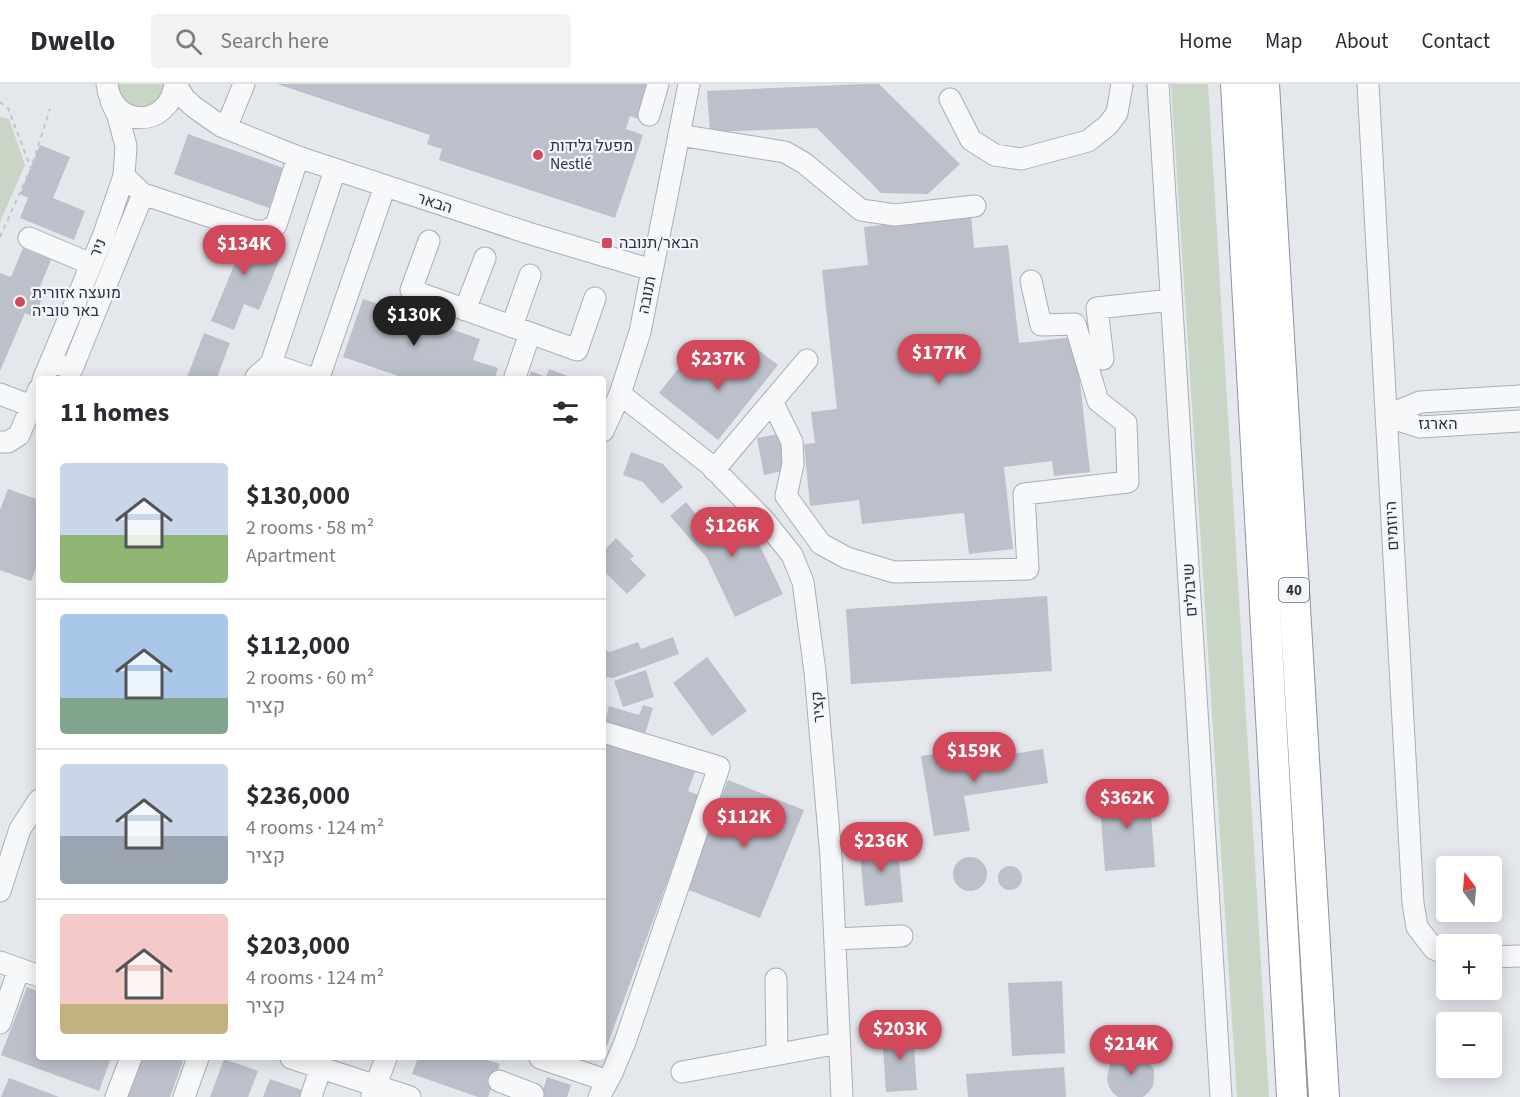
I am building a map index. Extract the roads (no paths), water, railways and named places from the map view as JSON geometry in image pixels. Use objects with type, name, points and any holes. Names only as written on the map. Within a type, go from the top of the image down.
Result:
[{"type":"highway","name":"40","points":[[1236,84],[1292,1097]]},
{"type":"highway","name":"40","points":[[1264,84],[1324,1097]]},
{"type":"street","points":[[126,146],[149,117],[162,111],[169,104],[175,84]]},
{"type":"street","name":"הבאר","points":[[175,84],[185,99],[194,107],[224,127]]},
{"type":"street","points":[[224,127],[244,84]]},
{"type":"street","points":[[648,115],[658,84]]},
{"type":"street","name":"תנובה","points":[[606,424],[620,394],[640,332],[689,84]]},
{"type":"street","points":[[950,99],[971,140],[995,155],[1021,159],[1088,141],[1108,125],[1117,113],[1122,84]]},
{"type":"street","name":"שיבולים","points":[[1158,84],[1221,1097]]},
{"type":"street","name":"היוזמים","points":[[1368,84],[1413,903],[1417,927],[1436,950]]},
{"type":"street","name":"הבאר","points":[[109,92],[118,108],[135,117],[177,116],[224,127],[335,170],[528,233],[652,270]]},
{"type":"street","name":"ניר","points":[[93,278],[104,234],[124,176],[126,146],[109,92]]},
{"type":"street","points":[[679,135],[785,152],[824,177],[861,210],[895,215],[975,206]]},
{"type":"street","points":[[124,176],[143,194],[254,231],[266,231],[276,225],[298,157]]},
{"type":"street","points":[[257,376],[271,364],[335,170]]},
{"type":"street","points":[[318,376],[385,186]]},
{"type":"street","points":[[47,370],[72,369],[93,278],[143,194]]},
{"type":"street","points":[[29,238],[93,278]]},
{"type":"street","points":[[429,240],[411,290],[577,350],[595,298]]},
{"type":"street","points":[[465,310],[485,258]]},
{"type":"street","points":[[515,376],[530,275]]},
{"type":"street","points":[[772,401],[792,442],[794,464],[786,496],[821,544],[847,558],[894,572],[1028,569],[1024,494],[1128,482],[1126,423],[1098,401],[1075,324],[1041,325],[1031,280]]},
{"type":"street","points":[[1103,359],[1097,308],[1171,300]]},
{"type":"street","points":[[714,470],[807,360]]},
{"type":"street","points":[[271,364],[306,376]]},
{"type":"street","points":[[0,394],[35,398],[18,435],[8,442],[0,442]]},
{"type":"street","name":"קציר","points":[[620,394],[714,470],[764,520],[792,555],[803,582],[815,672],[831,857],[842,1097]]},
{"type":"street","name":"הארגז","points":[[1386,416],[1420,402],[1520,396]]},
{"type":"street","name":"הארגז","points":[[1386,416],[1420,427],[1520,421]]},
{"type":"street","points":[[544,1060],[603,1089],[625,1042],[719,767],[606,733]]},
{"type":"street","points":[[0,891],[20,830],[36,805]]},
{"type":"street","points":[[835,939],[902,936]]},
{"type":"street","points":[[1502,957],[1520,956]]},
{"type":"street","points":[[0,1023],[19,969]]},
{"type":"street","points":[[776,979],[777,1054]]},
{"type":"street","points":[[682,1072],[839,1043]]},
{"type":"street","points":[[116,1097],[130,1060]]},
{"type":"street","points":[[184,1097],[197,1060]]},
{"type":"street","points":[[298,1060],[321,1067],[374,1091],[410,1097]]},
{"type":"street","points":[[374,1091],[385,1060]]},
{"type":"street","points":[[311,1097],[321,1067]]},
{"type":"street","points":[[499,1081],[523,1093]]},
{"type":"place","name":"מפעל גלידות Nestlé","points":[[538,155]]},
{"type":"place","name":"הבאר/תנובה","points":[[607,243]]},
{"type":"place","name":"מועצה אזורית באר טוביה","points":[[20,302]]}]
